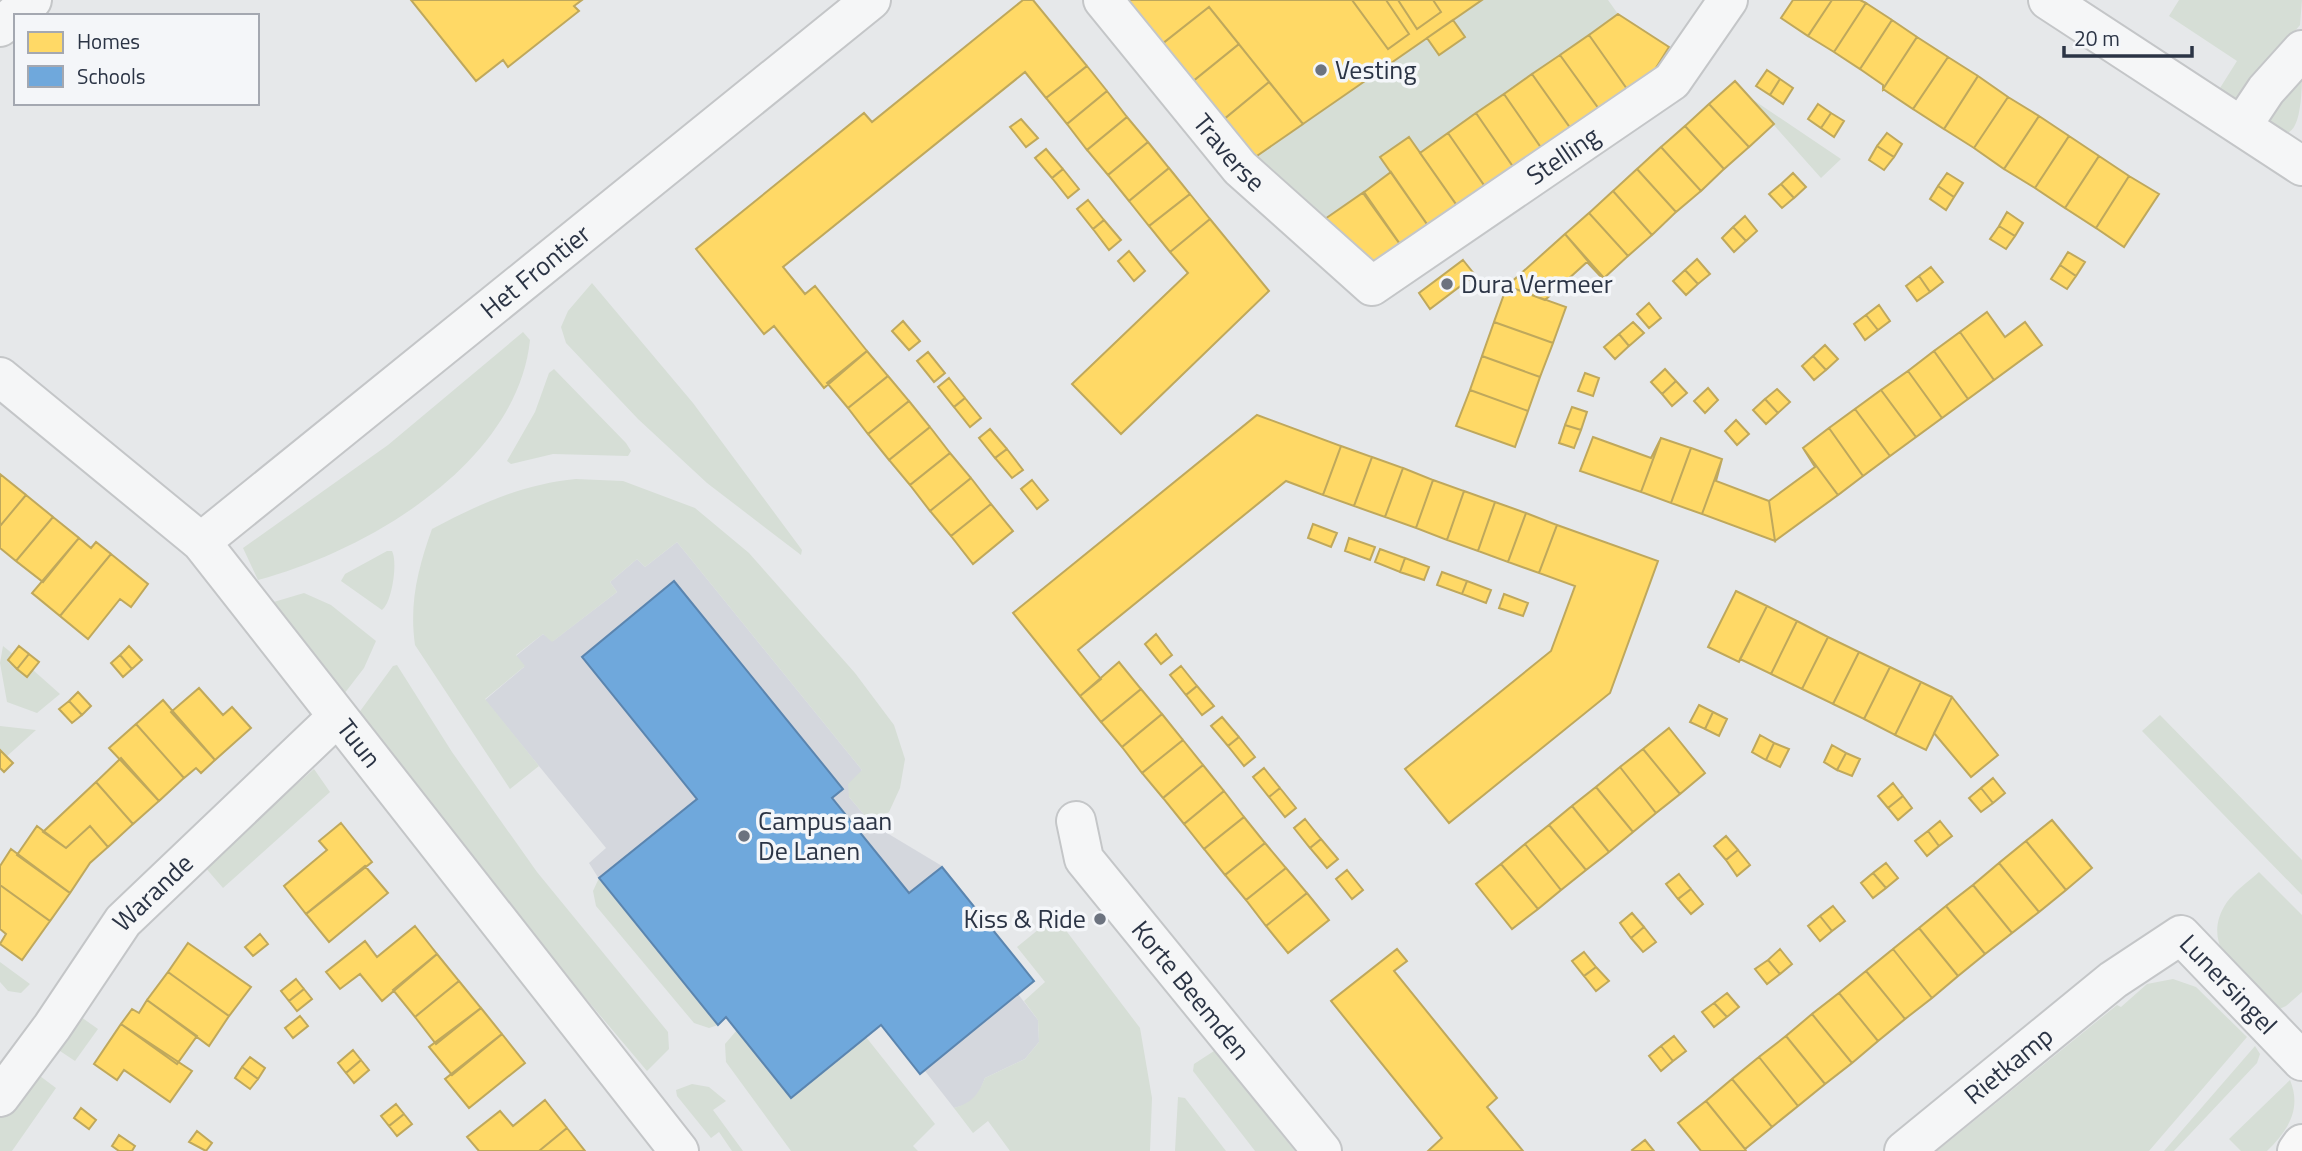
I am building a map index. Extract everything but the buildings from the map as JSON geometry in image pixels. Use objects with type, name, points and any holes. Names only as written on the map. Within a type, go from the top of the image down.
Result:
[{"type":"street","points":[[15,14],[32,0]]},
{"type":"street","name":"Het Frontier","points":[[201,542],[871,0]]},
{"type":"street","name":"Traverse","points":[[1103,0],[1240,168],[1372,286]]},
{"type":"street","name":"Stelling","points":[[1372,286],[1672,81],[1728,0]]},
{"type":"street","points":[[2048,0],[2094,12],[2242,126],[2302,166]]},
{"type":"street","points":[[0,27],[14,15]]},
{"type":"street","points":[[2242,126],[2266,90],[2302,50]]},
{"type":"street","name":"Tuun","points":[[0,377],[201,542],[679,1151]]},
{"type":"street","name":"Warande","points":[[0,1097],[52,1027],[123,921],[337,717]]},
{"type":"street","name":"Korte Beemden","points":[[1076,821],[1084,859],[1322,1151]]},
{"type":"street","name":"Lunersingel","points":[[2113,979],[2181,935],[2302,1061]]},
{"type":"street","name":"Rietkamp","points":[[1904,1151],[2113,979]]},
{"type":"street","points":[[2297,1151],[2302,1144]]},
{"type":"shaded area","points":[[1482,0],[1608,0],[1618,14],[1420,153],[1408,137],[1381,157],[1391,172],[1322,221],[1253,159]]},
{"type":"shaded area","points":[[2179,0],[2302,0],[2300,25],[2236,100],[2220,88],[2237,61],[2169,16]]},
{"type":"shaded area","points":[[2302,69],[2298,116],[2296,124],[2287,133],[2263,119]]},
{"type":"shaded area","points":[[1749,97],[1841,159],[1821,178]]},
{"type":"shaded area","points":[[592,283],[693,403],[802,550],[801,555],[707,483],[638,419],[566,343],[561,327],[568,311]]},
{"type":"shaded area","points":[[523,332],[530,340],[519,385],[497,426],[467,463],[430,496],[389,524],[345,548],[258,580],[243,548],[388,445]]},
{"type":"shaded area","points":[[554,369],[626,443],[631,451],[628,456],[553,454],[511,464],[507,461],[535,412],[549,373]]},
{"type":"shaded area","points":[[576,479],[623,481],[695,508],[749,553],[855,673],[894,725],[905,759],[900,788],[889,812],[872,824],[849,797],[848,784],[862,770],[677,542],[645,567],[637,559],[610,582],[617,592],[552,642],[543,634],[516,655],[525,666],[485,699],[539,766],[510,789],[415,645],[413,615],[419,572],[432,529],[502,496],[538,485]]},
{"type":"shaded area","name":"Campus aan De Lanen","points":[[677,542],[862,770],[849,797],[872,824],[942,866],[1034,981],[1018,994],[1038,1020],[1039,1042],[1025,1059],[985,1078],[979,1093],[968,1104],[954,1108],[925,1071],[920,1074],[881,1025],[791,1098],[727,1018],[717,1025],[599,879],[589,863],[606,848],[485,700],[524,667],[516,656],[543,634],[553,641],[617,592],[610,582],[637,559],[645,567]]},
{"type":"shaded area","points":[[387,551],[392,551],[394,556],[394,573],[389,599],[382,610],[341,581],[345,574]]},
{"type":"shaded area","points":[[304,593],[331,605],[376,641],[364,668],[344,694],[267,604]]},
{"type":"shaded area","points":[[3,646],[13,654],[8,662],[27,677],[33,670],[60,694],[37,713],[7,702],[0,663]]},
{"type":"shaded area","points":[[397,665],[452,752],[537,872],[668,1032],[669,1049],[647,1071],[517,917],[358,714],[393,666]]},
{"type":"shaded area","points":[[2160,715],[2302,860],[2302,895],[2142,731]]},
{"type":"shaded area","points":[[0,726],[36,730],[6,757],[0,750]]},
{"type":"shaded area","points":[[314,769],[330,792],[223,888],[204,866]]},
{"type":"shaded area","points":[[2259,872],[2302,915],[2302,992],[2286,1006],[2275,1011],[2228,962],[2217,934],[2219,918],[2227,902]]},
{"type":"shaded area","points":[[599,878],[718,1025],[709,1028],[694,1023],[596,906],[593,891]]},
{"type":"shaded area","points":[[1055,916],[1140,1028],[1152,1098],[1150,1151],[1010,1151],[988,1121],[973,1133],[954,1108],[974,1098],[985,1078],[1025,1059],[1039,1042],[1038,1020],[1024,1001],[1045,982],[1017,947]]},
{"type":"shaded area","points":[[0,962],[30,984],[21,993],[8,991],[0,982]]},
{"type":"shaded area","points":[[2173,979],[2196,987],[2247,1037],[2149,1151],[1937,1151],[2117,1005],[2121,1007],[2147,984]]},
{"type":"shaded area","points":[[74,1012],[98,1029],[75,1061],[51,1045]]},
{"type":"shaded area","points":[[737,1030],[791,1098],[866,1037],[935,1124],[913,1146],[918,1151],[791,1151],[726,1062],[725,1044]]},
{"type":"shaded area","points":[[2255,1046],[2260,1054],[2257,1063],[2174,1151],[2164,1151]]},
{"type":"shaded area","points":[[1214,1051],[1295,1151],[1255,1151],[1193,1071],[1194,1064]]},
{"type":"shaded area","points":[[32,1070],[56,1088],[12,1151],[0,1151],[0,1116]]},
{"type":"shaded area","points":[[2290,1080],[2294,1110],[2281,1136],[2267,1151],[2241,1151],[2229,1139]]},
{"type":"shaded area","points":[[692,1084],[709,1087],[726,1101],[713,1110],[743,1151],[732,1151],[719,1132],[711,1138],[677,1096],[676,1090]]},
{"type":"shaded area","points":[[1178,1097],[1185,1098],[1226,1151],[1175,1151]]},
{"type":"place","name":"Vesting","points":[[1321,70]]},
{"type":"place","name":"Dura Vermeer","points":[[1447,284]]},
{"type":"place","name":"Campus aan De Lanen","points":[[744,836]]},
{"type":"place","name":"Kiss & Ride","points":[[1100,919]]}]
